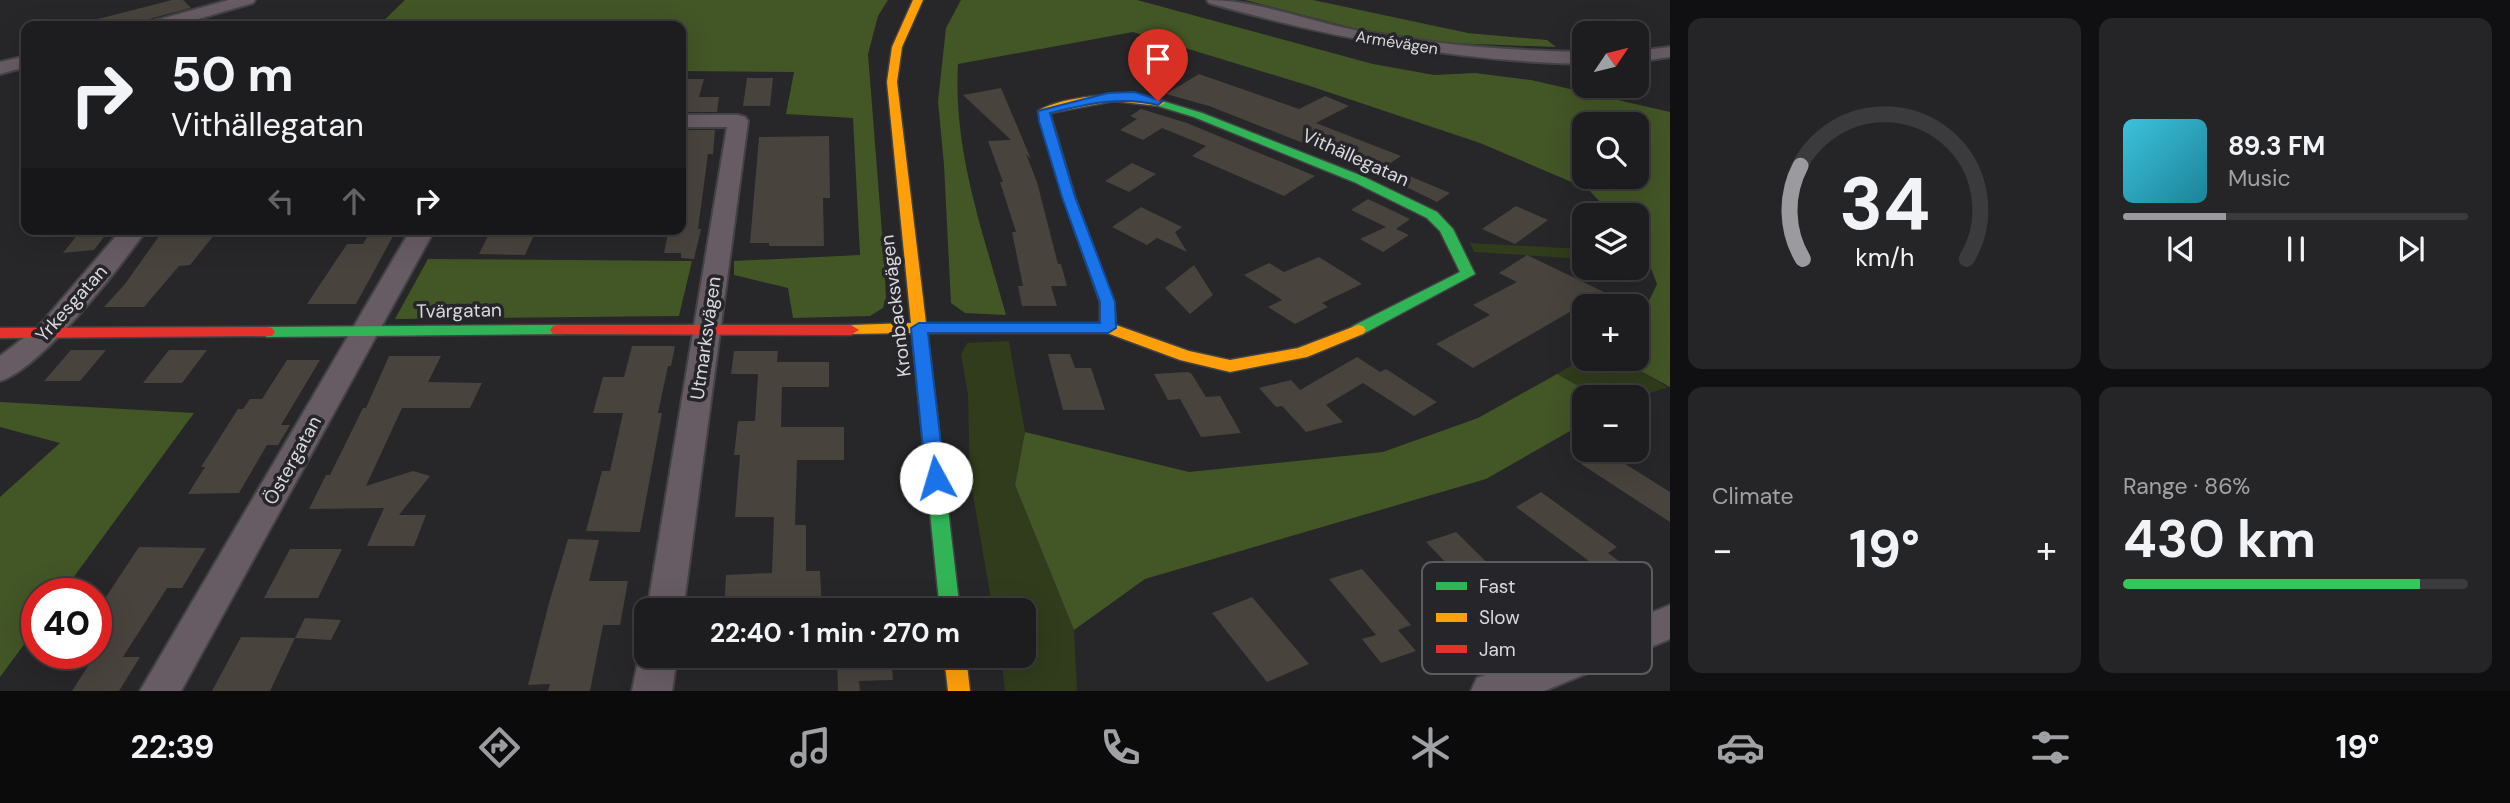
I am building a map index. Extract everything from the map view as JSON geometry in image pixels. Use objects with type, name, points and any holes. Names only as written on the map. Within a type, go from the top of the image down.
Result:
[{"type":"street","name":"Kronbacksvägen","points":[[919,0],[897,47],[892,82],[949,598]]},
{"type":"street","name":"Armévägen","points":[[1215,0],[1294,23],[1391,42],[1498,57],[1572,58]]},
{"type":"street","points":[[174,21],[240,3],[245,16],[241,21]]},
{"type":"street","points":[[1649,55],[1670,52]]},
{"type":"street","points":[[0,68],[21,62]]},
{"type":"street","name":"Vithällegatan","points":[[919,328],[1108,328],[1186,356],[1230,366],[1301,353],[1380,321],[1468,274],[1446,229],[1433,215],[1358,179],[1198,115],[1134,96],[1108,96],[1044,111],[1069,197],[1107,302],[1108,328]]},
{"type":"street","name":"Utmarksvägen","points":[[666,598],[738,121],[686,121]]},
{"type":"street","name":"Yrkesgatan","points":[[0,371],[48,333],[130,235]]},
{"type":"street","name":"Östergatan","points":[[160,691],[256,526],[361,332],[419,235]]},
{"type":"street","name":"Tvärgatan","points":[[0,333],[708,330],[799,332],[919,328]]},
{"type":"street","points":[[1652,630],[1670,622]]},
{"type":"street","points":[[652,691],[656,668]]},
{"type":"street","points":[[956,668],[959,691]]},
{"type":"street","points":[[1491,691],[1541,674]]},
{"type":"green space","points":[[405,0],[888,0],[878,16],[868,54],[884,258],[886,298],[883,308],[870,316],[793,318],[788,288],[734,275],[734,261],[860,255],[853,118],[786,114],[794,72],[686,71],[686,21],[383,21]]},
{"type":"green space","points":[[961,0],[1137,0],[1373,64],[1434,75],[1475,73],[1531,80],[1572,89],[1572,98],[1609,98],[1670,112],[1670,387],[1640,371],[1649,371],[1649,301],[1657,284],[1649,263],[1649,203],[1601,203],[1588,189],[1649,189],[1649,112],[1572,112],[1572,182],[1480,143],[1310,86],[1133,32],[958,64],[960,128],[965,160],[979,222],[1006,315],[965,313],[951,303],[938,101],[946,28]]},
{"type":"green space","points":[[1245,0],[1313,0],[1468,33],[1547,40],[1556,47],[1448,43],[1353,28]]},
{"type":"green space","points":[[1470,243],[1572,248],[1572,258],[1474,252]]},
{"type":"green space","points":[[428,259],[692,261],[679,316],[395,319]]},
{"type":"green space","points":[[1009,341],[1025,432],[1015,485],[1074,630],[1077,691],[1005,691],[1002,668],[1036,668],[1036,598],[991,598],[970,478],[968,395],[961,354],[967,343]]},
{"type":"green space","points":[[1572,365],[1572,371],[1639,371],[1668,387],[1649,394],[1649,385],[1577,385],[1557,374]]},
{"type":"green space","points":[[1557,374],[1577,385],[1572,385],[1572,430],[1486,479],[1145,579],[1074,630],[1015,485],[1025,432],[1189,472],[1383,452],[1478,418]]},
{"type":"green space","points":[[0,402],[194,413],[73,578],[21,578],[21,649],[0,677],[0,497],[60,443],[0,427]]},
{"type":"building","points":[[172,0],[183,0],[191,8],[148,21],[98,19]]},
{"type":"building","points":[[1199,74],[1299,109],[1325,96],[1349,106],[1316,123],[1401,156],[1377,172],[1209,106],[1166,94]]},
{"type":"building","points":[[747,78],[773,78],[770,106],[743,106]]},
{"type":"building","points":[[686,79],[704,79],[699,97],[719,97],[717,112],[686,112]]},
{"type":"building","points":[[1001,88],[1031,159],[1026,154],[1037,182],[1058,264],[1061,264],[1067,286],[1051,286],[1057,306],[1022,306],[1018,286],[1023,286],[1012,232],[1016,232],[1000,182],[1003,182],[988,141],[1011,140],[963,95]]},
{"type":"building","points":[[1141,109],[1187,123],[1315,176],[1284,196],[1192,156],[1206,146],[1162,128],[1143,140],[1120,130],[1137,119],[1130,116]]},
{"type":"building","points":[[686,130],[715,130],[713,154],[708,154],[698,229],[701,229],[694,259],[681,258],[681,253],[664,253],[668,235],[686,235]]},
{"type":"building","points":[[829,136],[830,198],[823,198],[824,246],[769,246],[769,243],[750,243],[759,137]]},
{"type":"building","points":[[1132,163],[1156,174],[1129,192],[1105,181]]},
{"type":"building","points":[[1407,175],[1450,193],[1437,202],[1396,182]]},
{"type":"building","points":[[1368,199],[1410,219],[1396,229],[1409,235],[1383,252],[1360,239],[1386,227],[1351,210]]},
{"type":"building","points":[[1516,206],[1548,220],[1515,244],[1482,229]]},
{"type":"building","points":[[1141,207],[1182,227],[1175,232],[1187,252],[1157,238],[1147,245],[1112,227]]},
{"type":"building","points":[[77,235],[105,235],[94,250],[63,253]]},
{"type":"building","points":[[160,235],[214,235],[190,265],[179,266],[144,307],[104,307],[125,284]]},
{"type":"building","points":[[368,235],[394,235],[356,304],[307,304],[347,244],[363,244]]},
{"type":"building","points":[[488,235],[534,235],[525,255],[479,254]]},
{"type":"building","points":[[1527,255],[1572,277],[1572,280],[1579,280],[1606,293],[1572,294],[1572,311],[1473,368],[1436,344],[1490,315],[1473,305],[1517,282],[1499,273]]},
{"type":"building","points":[[1319,257],[1362,284],[1322,303],[1328,307],[1295,324],[1268,307],[1282,300],[1244,275],[1269,263],[1284,272]]},
{"type":"building","points":[[1194,265],[1213,295],[1190,314],[1165,288]]},
{"type":"building","points":[[632,346],[675,346],[658,413],[662,413],[640,532],[586,531],[602,471],[610,471],[623,413],[593,413],[603,377],[624,377]]},
{"type":"building","points":[[71,350],[106,350],[80,381],[44,381]]},
{"type":"building","points":[[169,350],[207,350],[182,383],[143,383]]},
{"type":"building","points":[[734,351],[778,351],[777,362],[829,362],[829,387],[782,387],[781,427],[844,427],[844,460],[797,460],[795,525],[806,525],[806,571],[820,571],[821,598],[725,598],[726,575],[772,573],[774,517],[735,517],[740,455],[734,455],[738,421],[755,421],[758,374],[731,374]]},
{"type":"building","points":[[1048,354],[1070,354],[1075,368],[1091,368],[1105,410],[1063,410]]},
{"type":"building","points":[[389,356],[441,356],[428,382],[482,383],[470,408],[402,408],[366,486],[413,471],[430,476],[399,515],[426,515],[414,546],[367,546],[384,508],[309,509],[326,475],[330,475],[363,408],[366,408]]},
{"type":"building","points":[[1357,357],[1380,372],[1386,369],[1437,402],[1414,416],[1363,383],[1326,405],[1343,422],[1306,432],[1282,406],[1276,407],[1259,388],[1291,380],[1300,390]]},
{"type":"building","points":[[287,360],[320,360],[281,425],[290,425],[278,445],[267,445],[239,493],[188,494],[205,467],[201,467],[238,409],[243,409],[250,399],[262,399]]},
{"type":"building","points":[[1191,373],[1206,397],[1220,396],[1241,433],[1201,437],[1180,399],[1168,400],[1154,374]]},
{"type":"building","points":[[1622,462],[1670,492],[1670,522],[1581,464]]},
{"type":"building","points":[[1541,492],[1617,547],[1608,553],[1620,562],[1588,562],[1516,507]]},
{"type":"building","points":[[1456,532],[1487,562],[1445,562],[1426,542]]},
{"type":"building","points":[[568,539],[599,540],[589,581],[628,581],[620,625],[603,625],[590,691],[548,691],[550,684],[528,685]]},
{"type":"building","points":[[139,547],[206,548],[182,588],[167,588],[123,657],[140,657],[119,691],[72,691],[86,669],[112,669],[112,588]]},
{"type":"building","points":[[290,549],[342,549],[318,598],[264,598]]},
{"type":"building","points":[[1362,569],[1411,625],[1398,630],[1416,651],[1381,663],[1362,639],[1376,635],[1329,579]]},
{"type":"building","points":[[1252,597],[1309,664],[1267,682],[1212,613]]},
{"type":"building","points":[[305,618],[341,620],[331,640],[295,638]]},
{"type":"building","points":[[241,637],[295,638],[270,691],[212,691]]},
{"type":"building","points":[[837,668],[892,668],[893,680],[859,681],[860,691],[838,691]]},
{"type":"traffic: fast","points":[[1159,103],[1198,115],[1358,179],[1432,215],[1446,229],[1468,274],[1358,330]]},
{"type":"traffic: fast","points":[[267,332],[558,330]]},
{"type":"traffic: fast","points":[[923,364],[949,598]]},
{"type":"traffic: slow","points":[[918,0],[897,47],[892,82],[923,364]]},
{"type":"traffic: slow","points":[[1108,328],[1107,302],[1069,197],[1044,111],[1114,97],[1159,103]]},
{"type":"traffic: slow","points":[[851,330],[946,327],[1108,328],[1186,356],[1230,366],[1301,353],[1358,330]]},
{"type":"traffic: slow","points":[[956,668],[959,691]]},
{"type":"traffic: jam","points":[[558,330],[851,330]]},
{"type":"traffic: jam","points":[[0,333],[267,332]]},
{"type":"route","points":[[936,478],[919,328],[1108,328],[1107,302],[1069,197],[1044,111],[1108,96],[1134,96],[1158,101]]}]
